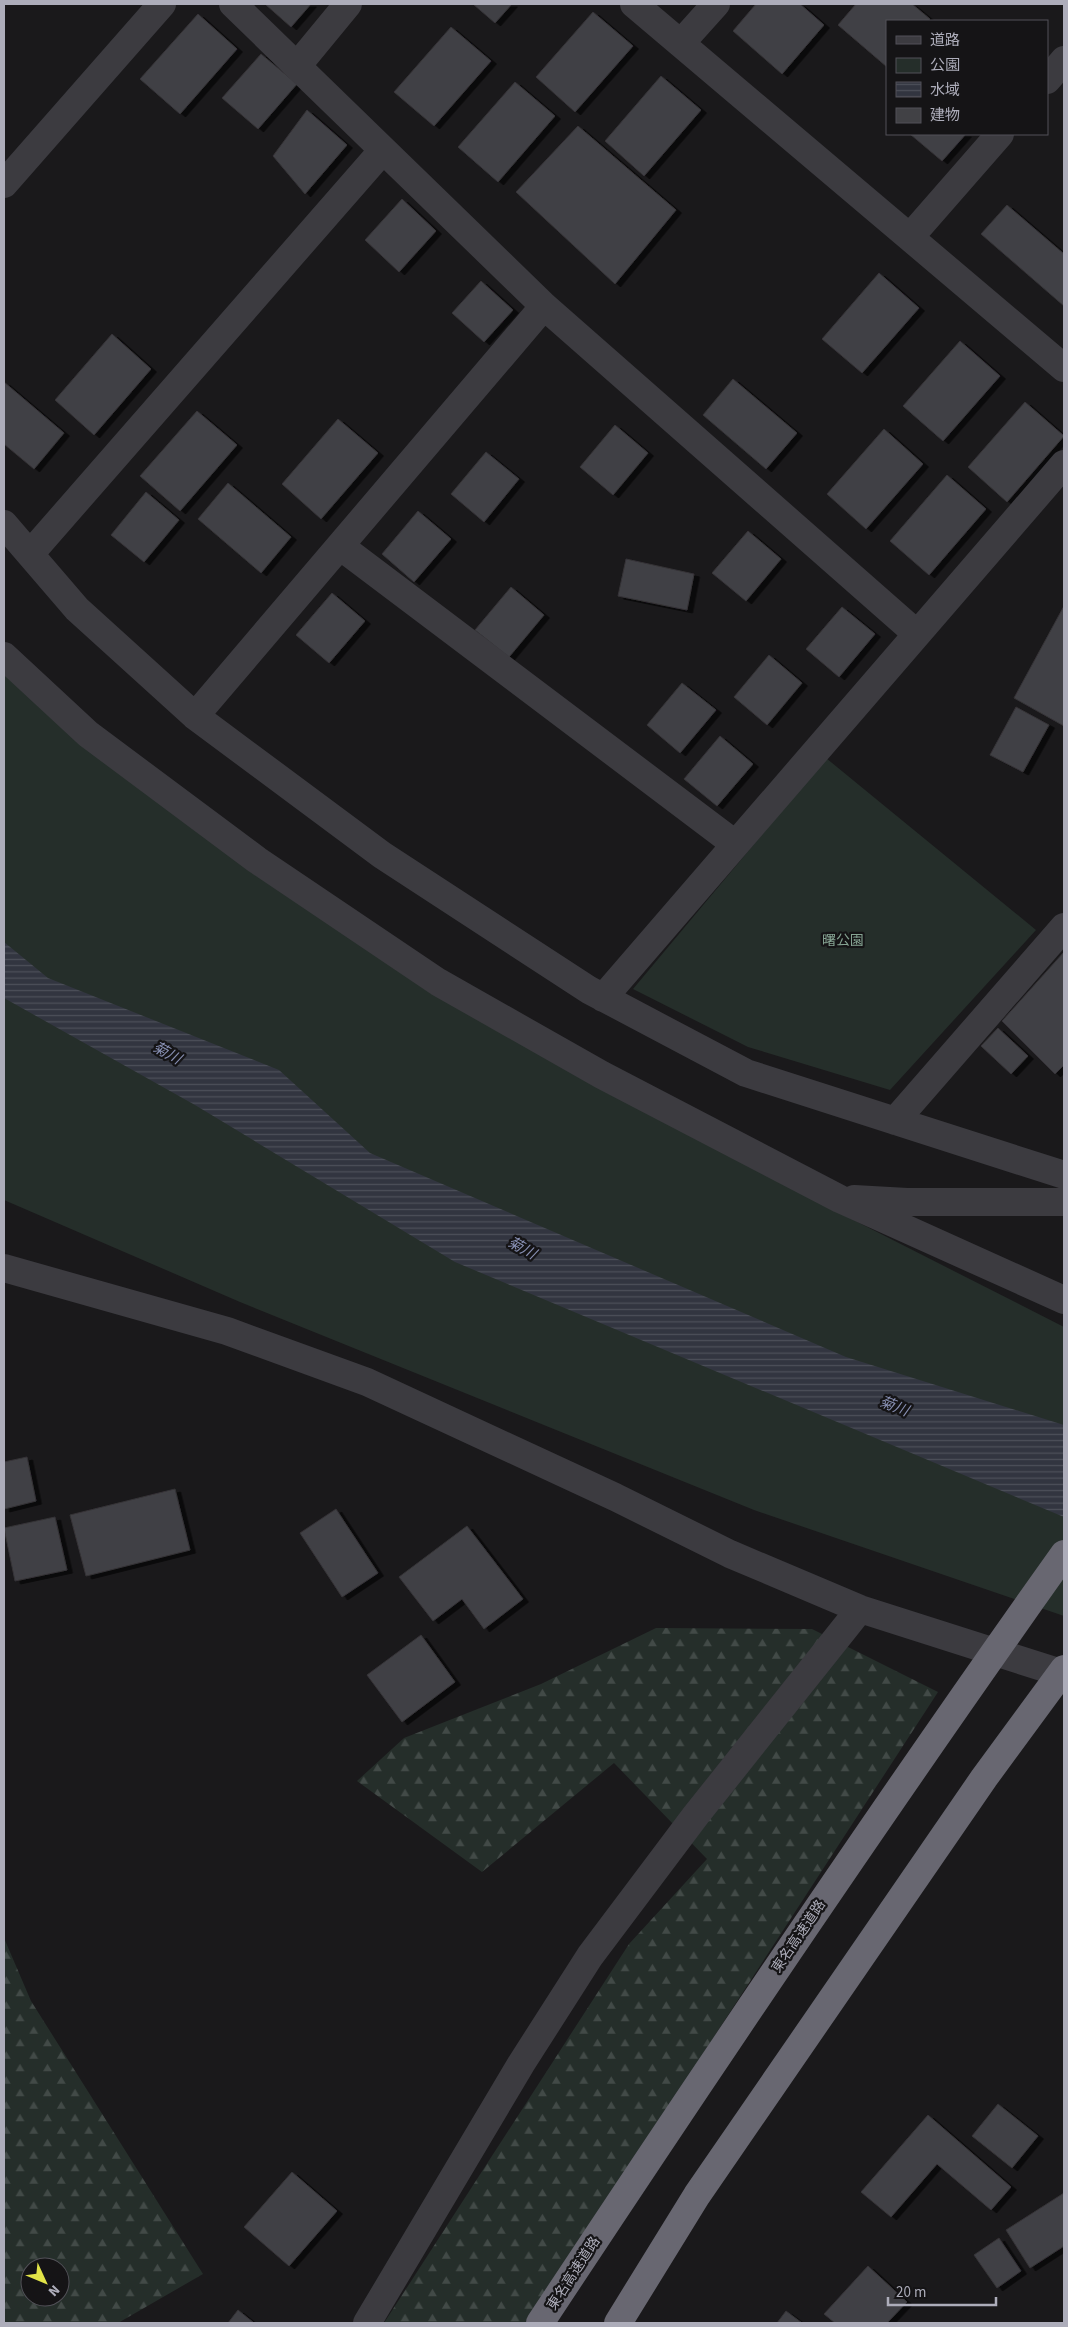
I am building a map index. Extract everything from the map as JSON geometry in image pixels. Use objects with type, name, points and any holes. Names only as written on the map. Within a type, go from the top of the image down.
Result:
[{"type":"highway","name":"東名高速道路","points":[[540,2323],[731,2033],[929,1744],[1064,1554]]},
{"type":"highway","points":[[618,2323],[697,2195],[984,1778],[1064,1669]]},
{"type":"street","points":[[4,184],[162,4]]},
{"type":"street","points":[[233,4],[544,306],[917,634]]},
{"type":"street","points":[[296,66],[348,4]]},
{"type":"street","points":[[634,4],[1064,368]]},
{"type":"street","points":[[680,43],[716,4]]},
{"type":"street","points":[[1048,79],[1064,60]]},
{"type":"street","points":[[910,237],[999,135]]},
{"type":"street","points":[[30,554],[383,150]]},
{"type":"street","points":[[195,716],[544,306]]},
{"type":"street","points":[[603,998],[1064,464]]},
{"type":"street","points":[[4,524],[77,608],[195,716],[382,855],[603,998],[746,1073],[1064,1175]]},
{"type":"street","points":[[340,546],[735,844]]},
{"type":"street","points":[[4,656],[104,746],[257,860],[438,982],[602,1076],[840,1199],[1064,1300]]},
{"type":"street","points":[[895,1121],[1064,927]]},
{"type":"street","points":[[840,1199],[907,1202],[1064,1202]]},
{"type":"street","points":[[4,1268],[227,1331],[367,1382],[616,1497],[730,1554],[860,1609],[1064,1674]]},
{"type":"street","points":[[368,2323],[521,2064],[590,1956],[696,1815],[860,1609]]},
{"type":"green space","points":[[4,656],[458,993],[765,1175],[1064,1327],[1064,1616],[754,1510],[240,1302],[4,1200]]},
{"type":"green space","name":"曙公園","points":[[826,758],[1036,930],[890,1090],[748,1047],[633,989]]},
{"type":"green space","points":[[656,1628],[812,1629],[938,1692],[528,2323],[384,2323],[629,1944],[707,1859],[614,1763],[482,1872],[357,1781],[404,1738],[541,1684]]},
{"type":"green space","points":[[4,1938],[31,2001],[203,2274],[118,2323],[4,2323]]},
{"type":"water","name":"菊川","points":[[4,942],[48,978],[279,1070],[370,1153],[846,1357],[1064,1425],[1064,1517],[455,1262],[195,1105],[4,998]]},
{"type":"building","points":[[265,4],[311,4],[291,27]]},
{"type":"building","points":[[473,4],[512,4],[495,23]]},
{"type":"building","points":[[756,4],[800,4],[824,25],[782,74],[733,31]]},
{"type":"building","points":[[856,4],[912,4],[930,19],[886,20],[886,66],[838,25]]},
{"type":"building","points":[[593,12],[633,46],[575,112],[536,77]]},
{"type":"building","points":[[198,14],[237,49],[180,114],[140,79]]},
{"type":"building","points":[[451,27],[491,61],[434,126],[394,92]]},
{"type":"building","points":[[261,54],[297,84],[258,129],[222,98]]},
{"type":"building","points":[[661,76],[701,110],[644,176],[605,141]]},
{"type":"building","points":[[515,82],[555,116],[498,182],[458,147]]},
{"type":"building","points":[[307,110],[347,145],[305,194],[273,156]]},
{"type":"building","points":[[578,126],[676,210],[615,284],[516,192]]},
{"type":"building","points":[[911,135],[965,135],[942,161]]},
{"type":"building","points":[[402,199],[436,231],[399,272],[365,240]]},
{"type":"building","points":[[1007,205],[1064,254],[1064,306],[981,234]]},
{"type":"building","points":[[879,273],[919,308],[862,373],[822,339]]},
{"type":"building","points":[[481,281],[513,310],[484,342],[452,313]]},
{"type":"building","points":[[112,334],[151,369],[94,435],[55,400]]},
{"type":"building","points":[[960,341],[1000,376],[943,441],[903,406]]},
{"type":"building","points":[[733,379],[797,433],[766,469],[703,415]]},
{"type":"building","points":[[4,382],[64,433],[34,469],[4,444]]},
{"type":"building","points":[[1025,402],[1064,436],[1007,502],[968,467]]},
{"type":"building","points":[[197,411],[237,445],[180,511],[140,476]]},
{"type":"building","points":[[338,419],[378,453],[321,519],[282,484]]},
{"type":"building","points":[[615,425],[648,453],[613,495],[580,467]]},
{"type":"building","points":[[884,429],[923,464],[866,529],[827,494]]},
{"type":"building","points":[[486,452],[519,479],[484,522],[451,494]]},
{"type":"building","points":[[947,475],[986,509],[929,575],[890,541]]},
{"type":"building","points":[[228,483],[291,537],[261,573],[198,519]]},
{"type":"building","points":[[146,492],[179,520],[144,562],[111,535]]},
{"type":"building","points":[[418,511],[451,539],[414,582],[382,554]]},
{"type":"building","points":[[748,531],[781,559],[746,601],[712,573]]},
{"type":"building","points":[[626,559],[694,574],[687,610],[618,596]]},
{"type":"building","points":[[511,587],[544,615],[509,657],[475,630]]},
{"type":"building","points":[[332,593],[365,621],[329,663],[296,635]]},
{"type":"building","points":[[1064,606],[1064,726],[1014,698]]},
{"type":"building","points":[[842,607],[875,634],[839,677],[806,649]]},
{"type":"building","points":[[769,655],[802,683],[767,725],[734,697]]},
{"type":"building","points":[[682,683],[716,710],[680,753],[647,725]]},
{"type":"building","points":[[1016,707],[1049,725],[1023,772],[990,755]]},
{"type":"building","points":[[720,736],[753,764],[717,806],[684,779]]},
{"type":"building","points":[[1064,952],[1064,1065],[1055,1074],[1002,1021]]},
{"type":"building","points":[[998,1028],[1028,1056],[1011,1074],[981,1046]]},
{"type":"building","points":[[27,1457],[36,1501],[4,1509],[4,1462]]},
{"type":"building","points":[[175,1489],[190,1550],[86,1576],[70,1515]]},
{"type":"building","points":[[336,1509],[378,1573],[342,1597],[300,1533]]},
{"type":"building","points":[[55,1517],[67,1570],[15,1581],[4,1528]]},
{"type":"building","points":[[467,1526],[523,1599],[484,1629],[462,1599],[433,1621],[399,1577]]},
{"type":"building","points":[[421,1635],[455,1682],[402,1722],[367,1675]]},
{"type":"building","points":[[998,2104],[1038,2136],[1012,2168],[972,2136]]},
{"type":"building","points":[[928,2115],[1011,2187],[991,2210],[937,2164],[891,2217],[861,2192]]},
{"type":"building","points":[[292,2172],[337,2211],[289,2266],[244,2227]]},
{"type":"building","points":[[1064,2193],[1064,2246],[1030,2268],[1006,2230]]},
{"type":"building","points":[[999,2238],[1021,2271],[997,2288],[974,2255]]},
{"type":"building","points":[[868,2266],[907,2302],[887,2323],[835,2323],[824,2314]]},
{"type":"building","points":[[238,2310],[254,2323],[228,2323]]},
{"type":"building","points":[[786,2311],[802,2323],[777,2323]]}]
